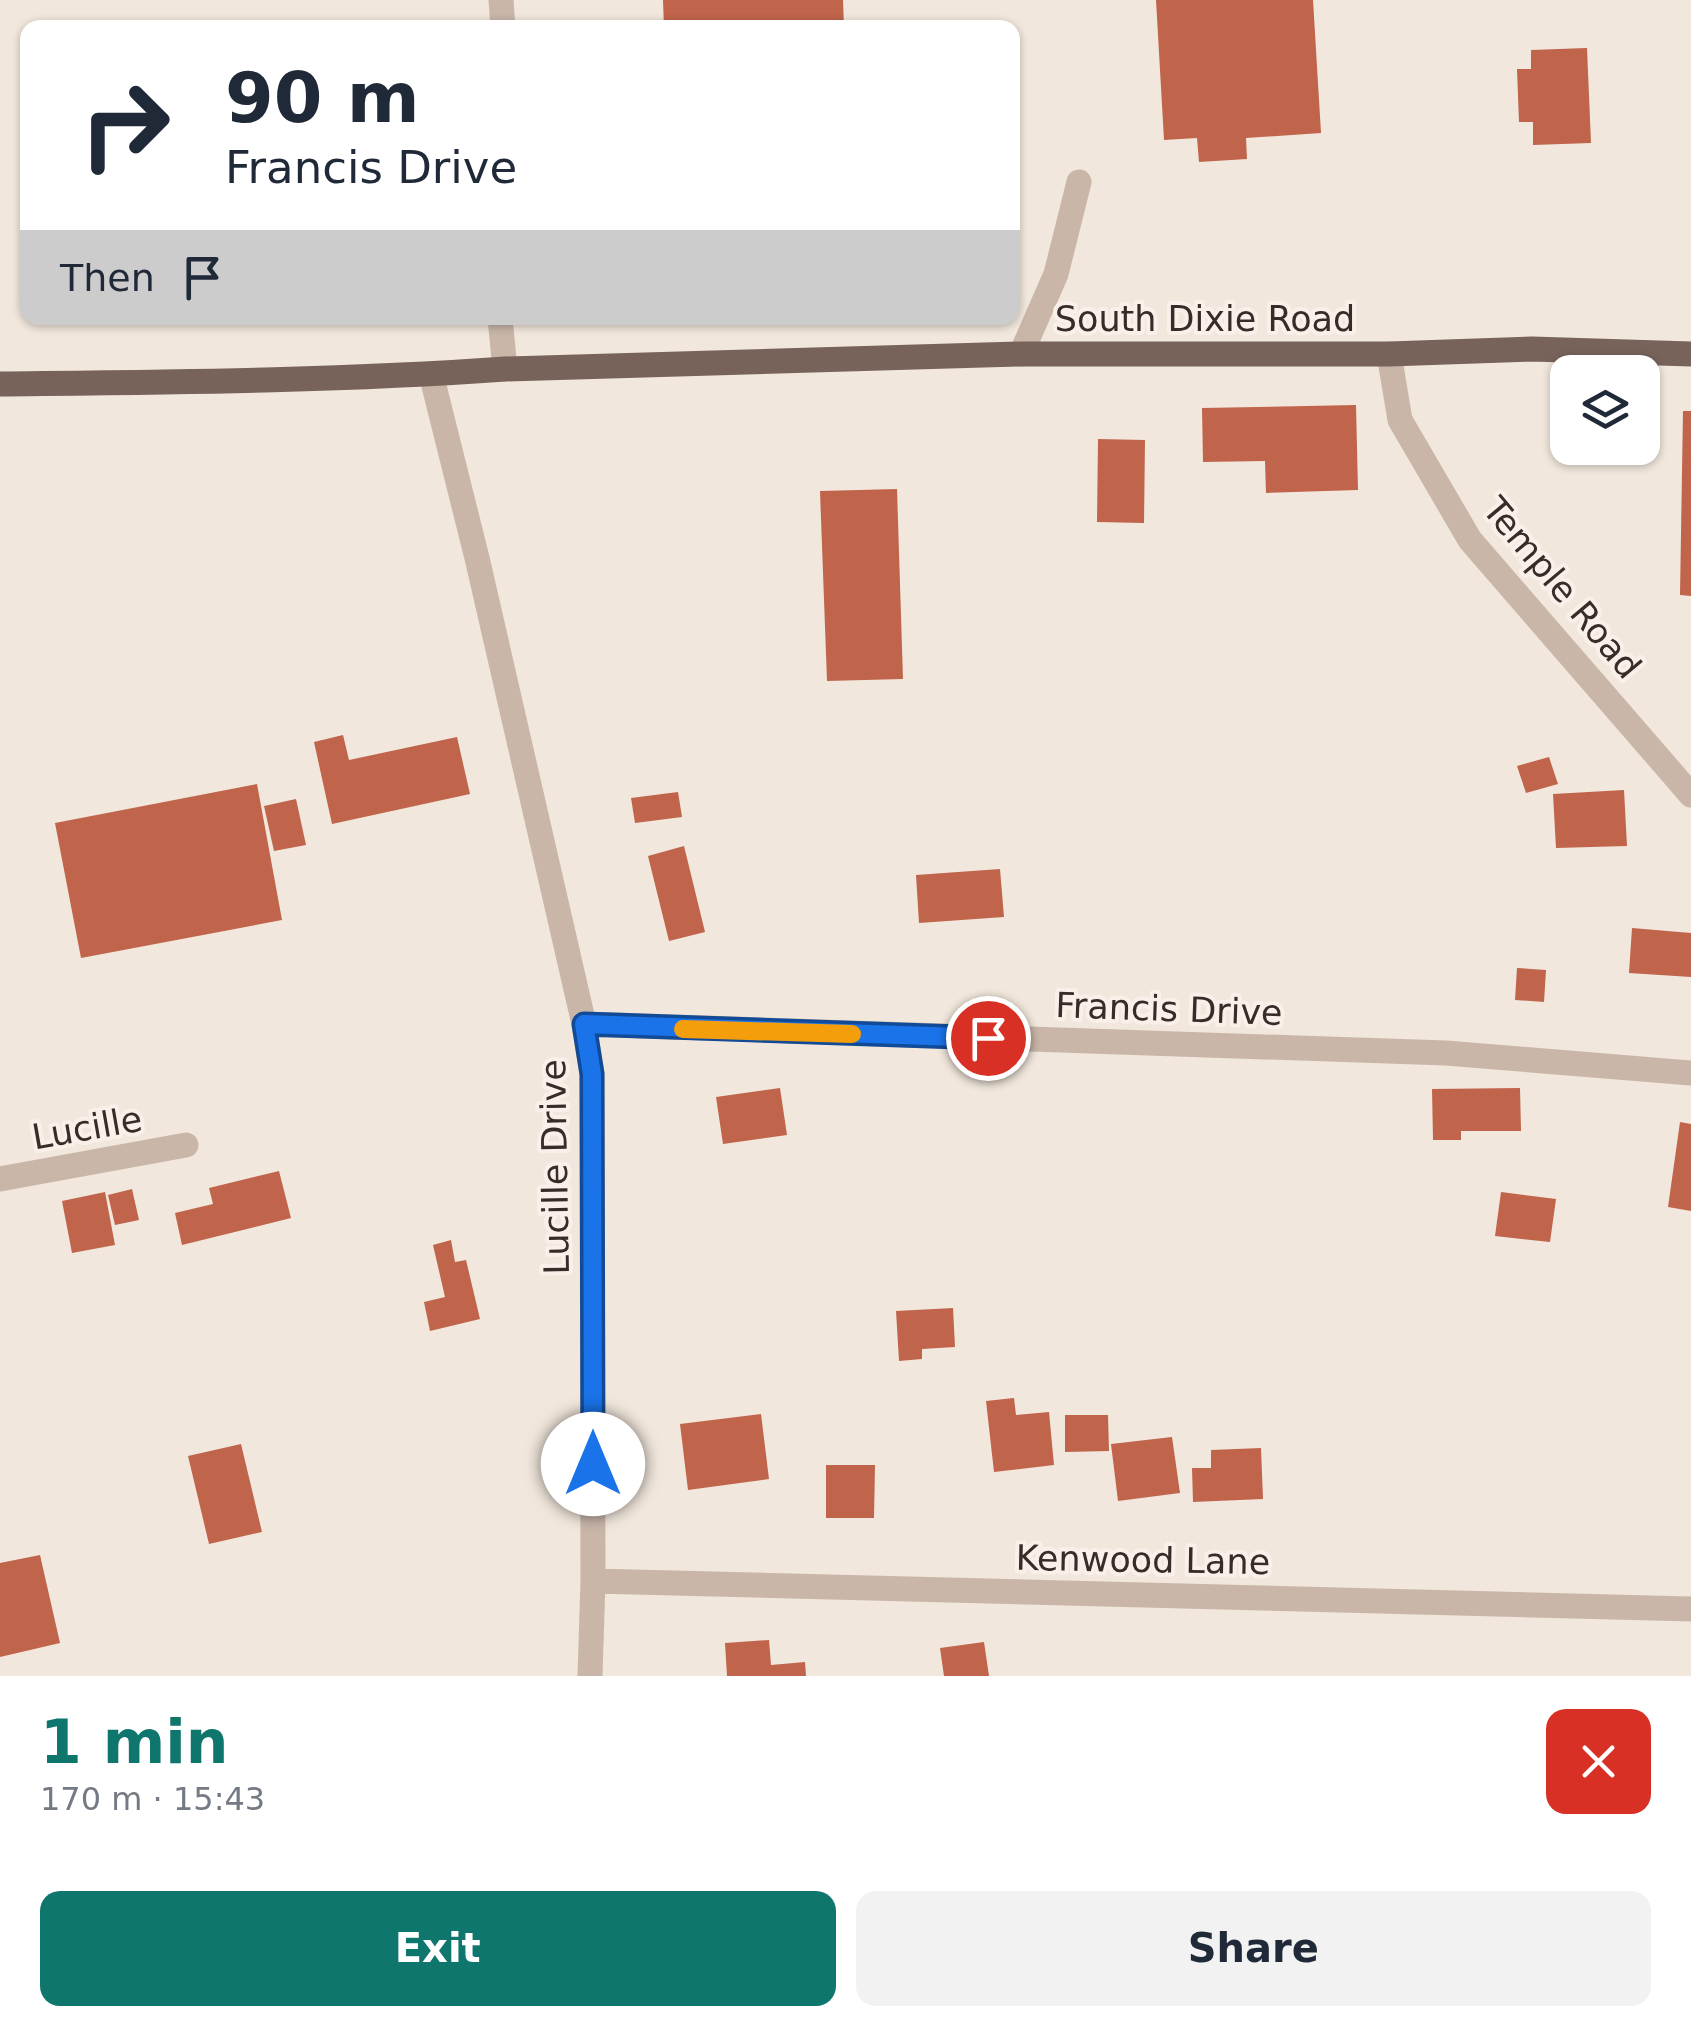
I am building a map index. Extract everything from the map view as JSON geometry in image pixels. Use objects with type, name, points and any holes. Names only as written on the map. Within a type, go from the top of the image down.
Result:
[{"type":"main road","name":"South Dixie Road","points":[[0,384],[281,380],[505,369],[1021,354],[1390,354],[1532,349],[1691,354]]},
{"type":"street","points":[[1021,354],[1056,274],[1079,182]]},
{"type":"street","points":[[501,325],[505,369]]},
{"type":"street","name":"Temple Road","points":[[1390,354],[1400,420],[1470,540],[1691,795]]},
{"type":"street","name":"Lucille Drive","points":[[431,374],[477,558],[584,1024],[592,1074],[594,1581],[590,1676]]},
{"type":"street","name":"Francis Drive","points":[[584,1024],[1446,1053],[1691,1074]]},
{"type":"street","name":"Lucille","points":[[0,1179],[186,1146]]},
{"type":"street","name":"Kenwood Lane","points":[[594,1581],[1691,1609]]},
{"type":"building","points":[[663,0],[843,0],[844,20],[664,20]]},
{"type":"building","points":[[1156,0],[1313,0],[1321,133],[1246,138],[1247,159],[1199,162],[1197,138],[1164,140]]},
{"type":"building","points":[[1587,48],[1591,143],[1533,145],[1533,122],[1519,122],[1517,69],[1531,69],[1531,50]]},
{"type":"building","points":[[1356,405],[1358,490],[1266,493],[1265,461],[1203,462],[1202,408]]},
{"type":"building","points":[[1683,411],[1691,411],[1691,596],[1680,595]]},
{"type":"building","points":[[1098,439],[1145,440],[1144,523],[1097,522]]},
{"type":"building","points":[[897,489],[903,679],[827,681],[820,491]]},
{"type":"building","points":[[343,735],[349,760],[457,737],[470,794],[332,824],[314,742]]},
{"type":"building","points":[[1549,757],[1558,784],[1526,793],[1517,766]]},
{"type":"building","points":[[257,784],[282,920],[81,958],[55,823]]},
{"type":"building","points":[[1624,790],[1627,846],[1556,848],[1553,794]]},
{"type":"building","points":[[678,792],[682,817],[635,823],[631,798]]},
{"type":"building","points":[[296,799],[306,845],[274,851],[264,806]]},
{"type":"building","points":[[684,846],[705,932],[669,941],[648,856]]},
{"type":"building","points":[[1000,869],[1004,917],[919,923],[916,875]]},
{"type":"building","points":[[1632,928],[1691,933],[1691,977],[1629,973]]},
{"type":"building","points":[[1517,968],[1546,970],[1544,1002],[1515,1000]]},
{"type":"building","points":[[780,1088],[787,1135],[723,1144],[716,1097]]},
{"type":"building","points":[[1520,1088],[1521,1131],[1461,1131],[1461,1140],[1433,1140],[1432,1089]]},
{"type":"building","points":[[1680,1122],[1691,1124],[1691,1211],[1668,1207]]},
{"type":"building","points":[[279,1171],[291,1218],[182,1245],[175,1213],[213,1204],[209,1188]]},
{"type":"building","points":[[132,1189],[139,1220],[115,1225],[108,1195]]},
{"type":"building","points":[[105,1192],[115,1245],[72,1253],[62,1201]]},
{"type":"building","points":[[1501,1192],[1556,1199],[1550,1242],[1495,1236]]},
{"type":"building","points":[[451,1240],[455,1262],[466,1260],[480,1319],[430,1331],[424,1302],[445,1297],[433,1245]]},
{"type":"building","points":[[953,1308],[955,1347],[922,1349],[922,1359],[899,1361],[896,1311]]},
{"type":"building","points":[[1014,1398],[1016,1415],[1049,1412],[1054,1465],[994,1472],[986,1401]]},
{"type":"building","points":[[761,1414],[769,1479],[688,1490],[680,1424]]},
{"type":"building","points":[[1065,1415],[1108,1415],[1109,1451],[1065,1452]]},
{"type":"building","points":[[1172,1437],[1180,1493],[1118,1501],[1111,1444]]},
{"type":"building","points":[[241,1444],[262,1532],[209,1544],[188,1456]]},
{"type":"building","points":[[1261,1448],[1263,1499],[1193,1502],[1192,1468],[1211,1468],[1211,1450]]},
{"type":"building","points":[[826,1465],[875,1465],[874,1518],[826,1518]]},
{"type":"building","points":[[40,1555],[60,1643],[0,1657],[0,1563]]},
{"type":"building","points":[[769,1640],[771,1665],[805,1662],[806,1676],[727,1676],[725,1643]]},
{"type":"building","points":[[984,1642],[989,1676],[944,1676],[940,1648]]},
{"type":"slow traffic","points":[[683,1029],[852,1034]]},
{"type":"route","points":[[593,1464],[592,1074],[584,1024],[988,1038]]}]
